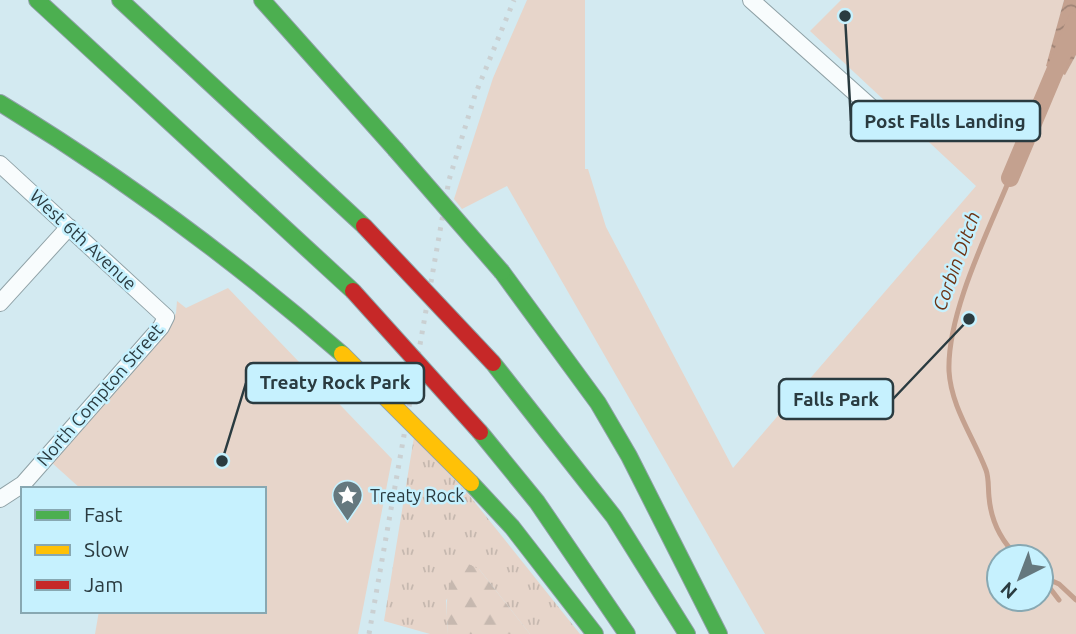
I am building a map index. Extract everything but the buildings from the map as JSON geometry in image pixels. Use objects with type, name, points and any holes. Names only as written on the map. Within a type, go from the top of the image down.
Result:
[{"type":"highway","points":[[37,0],[352,291],[480,432],[537,502],[627,634]]},
{"type":"highway","points":[[120,0],[364,226],[493,363],[614,517],[687,634]]},
{"type":"highway","points":[[262,0],[502,272],[598,403],[635,469],[719,634]]},
{"type":"highway","points":[[0,103],[94,161],[201,235],[259,281],[342,354],[512,527],[596,634]]},
{"type":"street","points":[[751,0],[881,116]]},
{"type":"street","name":"West 6th Avenue","points":[[0,164],[166,317]]},
{"type":"street","points":[[0,303],[69,227]]},
{"type":"street","name":"North Compton Street","points":[[0,499],[23,484],[161,327],[166,317]]},
{"type":"green space","points":[[527,0],[585,0],[585,169],[588,169],[606,227],[733,468],[976,186],[810,31],[841,0],[1064,0],[1047,66],[1065,74],[1076,55],[1076,634],[765,634],[507,186],[462,209],[454,199],[493,78]]},
{"type":"green space","points":[[228,288],[392,459],[358,634],[95,634],[99,613],[266,613],[266,487],[79,487],[51,462],[166,332],[176,313],[177,301],[186,308]]},
{"type":"green space","points":[[414,437],[469,495],[580,634],[530,634],[479,569],[446,600],[448,634],[430,634],[384,621]]},
{"type":"green space","points":[[462,561],[479,569],[530,634],[448,634],[449,587]]},
{"type":"water","points":[[1064,0],[1076,0],[1076,55],[1065,75],[1046,66]]},
{"type":"waterway","name":"Corbin Ditch","points":[[1010,178],[1076,21]]},
{"type":"waterway","name":"Corbin Ditch","points":[[1005,543],[994,522],[987,473],[958,410],[949,371],[950,348],[962,299],[1010,178]]},
{"type":"waterway","points":[[1055,582],[1076,600]]},
{"type":"waterway","name":"Corbin Ditch","points":[[1055,595],[1059,600]]},
{"type":"railway","points":[[369,634],[449,180],[475,95],[514,0]]},
{"type":"traffic: fast","points":[[37,0],[353,291]]},
{"type":"traffic: fast","points":[[120,0],[364,226]]},
{"type":"traffic: fast","points":[[262,0],[395,149]]},
{"type":"traffic: fast","points":[[0,103],[90,160],[177,221],[261,286],[342,354]]},
{"type":"traffic: fast","points":[[395,149],[502,272]]},
{"type":"traffic: fast","points":[[502,272],[598,403],[629,456],[719,634]]},
{"type":"traffic: fast","points":[[493,363],[614,517],[687,634]]},
{"type":"traffic: fast","points":[[480,432],[537,502],[627,634]]},
{"type":"traffic: fast","points":[[471,483],[512,527],[595,634]]},
{"type":"traffic: slow","points":[[342,354],[471,483]]},
{"type":"traffic: jam","points":[[364,226],[493,363]]},
{"type":"traffic: jam","points":[[353,291],[480,432]]},
{"type":"place","name":"Post Falls Landing","points":[[845,16]]},
{"type":"place","name":"Falls Park","points":[[969,319]]},
{"type":"place","name":"Treaty Rock Park","points":[[222,461]]},
{"type":"place","name":"Treaty Rock","points":[[347,523]]}]
